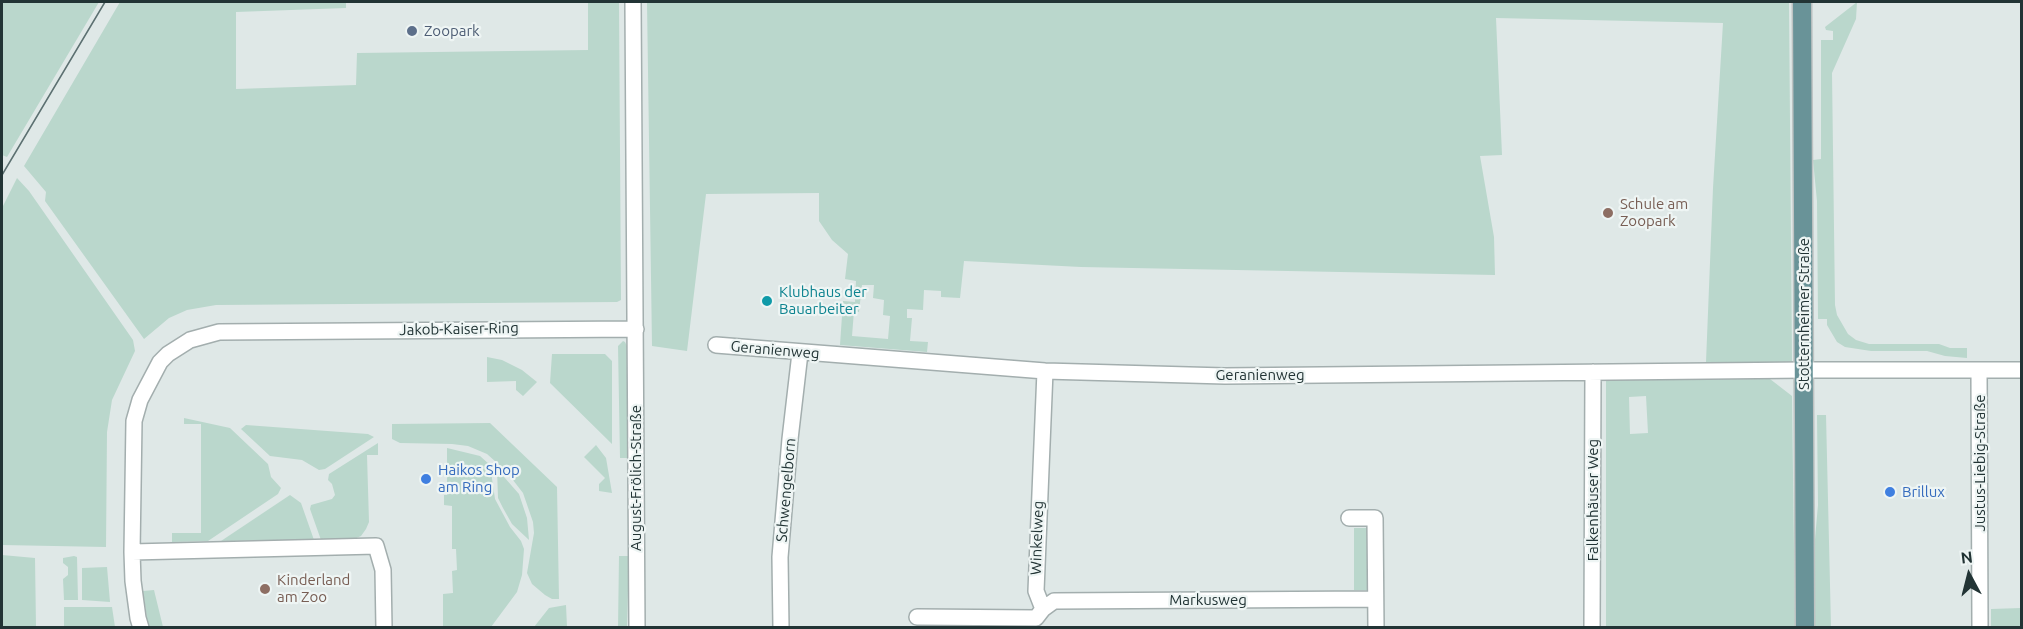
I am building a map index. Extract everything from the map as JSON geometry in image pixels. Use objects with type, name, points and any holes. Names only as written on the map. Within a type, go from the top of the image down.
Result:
[{"type":"main road","name":"Stotternheimer Straße","points":[[1803,2],[1805,627]]},
{"type":"street","points":[[633,2],[636,329]]},
{"type":"street","name":"Jakob-Kaiser-Ring","points":[[141,627],[133,581],[132,552],[134,421],[140,399],[160,362],[190,340],[219,332],[636,329]]},
{"type":"street","name":"August-Frölich-Straße","points":[[636,329],[637,627]]},
{"type":"street","name":"Geranienweg","points":[[716,345],[1046,371],[1225,376],[1805,370]]},
{"type":"street","name":"Schwengelborn","points":[[780,627],[780,557],[800,353]]},
{"type":"street","points":[[1805,370],[2022,370]]},
{"type":"street","name":"Justus-Liebig-Straße","points":[[1979,370],[1980,627]]},
{"type":"street","name":"Winkelweg","points":[[1043,609],[1036,591],[1046,371]]},
{"type":"street","name":"Falkenhäuser Weg","points":[[1592,627],[1593,372]]},
{"type":"street","points":[[1349,518],[1375,518],[1376,627]]},
{"type":"street","points":[[132,552],[376,546],[383,570],[384,627]]},
{"type":"street","name":"Markusweg","points":[[1043,609],[1054,601],[1375,599]]},
{"type":"street","points":[[917,617],[1036,618],[1043,609]]},
{"type":"green space","points":[[2,2],[99,2],[7,157],[2,155]]},
{"type":"green space","points":[[120,2],[346,2],[346,8],[236,12],[236,89],[356,85],[357,53],[588,50],[588,2],[619,2],[621,300],[617,302],[216,305],[187,310],[169,318],[144,339],[45,201],[46,192],[24,166]]},
{"type":"green space","points":[[647,2],[1789,2],[1792,362],[1706,362],[1723,23],[1496,18],[1502,155],[1480,156],[1494,237],[1495,275],[1081,267],[964,261],[960,298],[941,297],[941,291],[924,290],[923,310],[907,309],[907,318],[912,318],[910,341],[928,342],[927,352],[840,345],[843,301],[855,302],[856,281],[845,279],[848,254],[832,240],[819,221],[819,193],[706,194],[687,351],[652,346]],"holes":[[[862,285],[874,285],[873,298],[884,300],[883,315],[890,316],[888,339],[852,336],[854,311],[859,312]]]},
{"type":"green space","points":[[1857,2],[1856,19],[1832,73],[1837,315],[1848,334],[1856,340],[1869,344],[1939,344],[1950,348],[1967,348],[1967,358],[1945,356],[1927,351],[1871,351],[1845,347],[1837,342],[1827,325],[1827,319],[1818,319],[1817,201],[1813,160],[1821,159],[1821,40],[1833,40],[1833,31],[1826,30],[1825,27]]},
{"type":"green space","points":[[17,178],[29,191],[133,340],[135,351],[112,400],[107,432],[106,547],[2,545],[2,208]]},
{"type":"green space","points":[[623,341],[627,346],[629,458],[620,458],[618,346]]},
{"type":"green space","points":[[552,354],[605,354],[612,361],[612,444],[550,383]]},
{"type":"green space","points":[[487,357],[502,360],[522,370],[537,382],[523,396],[516,390],[516,381],[487,382]]},
{"type":"green space","points":[[1770,379],[1792,396],[1795,627],[1606,627],[1606,380]],"holes":[[[1646,396],[1648,433],[1630,434],[1629,397]]]},
{"type":"green space","points":[[1817,415],[1826,415],[1831,627],[1815,627],[1815,539],[1818,505]]},
{"type":"green space","points":[[184,418],[230,428],[268,464],[271,477],[281,488],[278,494],[208,541],[172,542],[172,533],[201,533],[201,424],[184,424]]},
{"type":"green space","points":[[490,423],[557,487],[559,599],[552,599],[545,595],[532,584],[527,573],[534,533],[533,522],[523,493],[506,471],[487,454],[468,446],[400,443],[392,439],[392,424]]},
{"type":"green space","points":[[246,425],[368,434],[374,437],[325,469],[319,470],[302,460],[270,456],[241,429]]},
{"type":"green space","points":[[378,443],[378,455],[367,455],[369,522],[366,529],[361,536],[352,540],[321,540],[310,509],[311,505],[332,499],[335,495],[332,484],[328,480],[329,474]]},
{"type":"green space","points":[[596,445],[606,458],[612,493],[599,491],[599,484],[605,478],[584,457]]},
{"type":"green space","points":[[447,448],[480,456],[490,465],[495,499],[524,549],[522,575],[517,592],[491,627],[443,627],[443,594],[453,593],[452,571],[457,570],[456,549],[452,549],[452,506],[444,505],[444,495],[447,495]]},
{"type":"green space","points":[[497,469],[519,494],[527,518],[529,540],[512,524],[498,498]]},
{"type":"green space","points":[[290,495],[301,503],[314,540],[221,541]]},
{"type":"green space","points":[[1354,528],[1368,528],[1368,590],[1354,590]]},
{"type":"green space","points":[[2,555],[35,558],[36,627],[2,627]]},
{"type":"green space","points":[[619,556],[629,556],[627,627],[618,628]]},
{"type":"green space","points":[[77,557],[78,600],[64,600],[63,579],[68,575],[68,567],[63,563],[63,558]]},
{"type":"green space","points":[[107,567],[110,602],[82,600],[82,568]]},
{"type":"green space","points":[[154,590],[163,627],[149,627],[148,625],[143,591]]},
{"type":"green space","points":[[566,605],[567,627],[534,627],[549,608]]},
{"type":"green space","points":[[64,607],[112,607],[115,627],[64,627]]},
{"type":"green space","points":[[2021,608],[2021,627],[1991,627],[1991,609]]},
{"type":"tram line","points":[[2,175],[105,2]]},
{"type":"place","name":"Zoopark","points":[[412,31]]},
{"type":"place","name":"Schule am Zoopark","points":[[1608,213]]},
{"type":"place","name":"Klubhaus der Bauarbeiter","points":[[767,301]]},
{"type":"place","name":"Haikos Shop am Ring","points":[[426,479]]},
{"type":"place","name":"Brillux","points":[[1890,492]]},
{"type":"place","name":"Kinderland am Zoo","points":[[265,589]]}]
